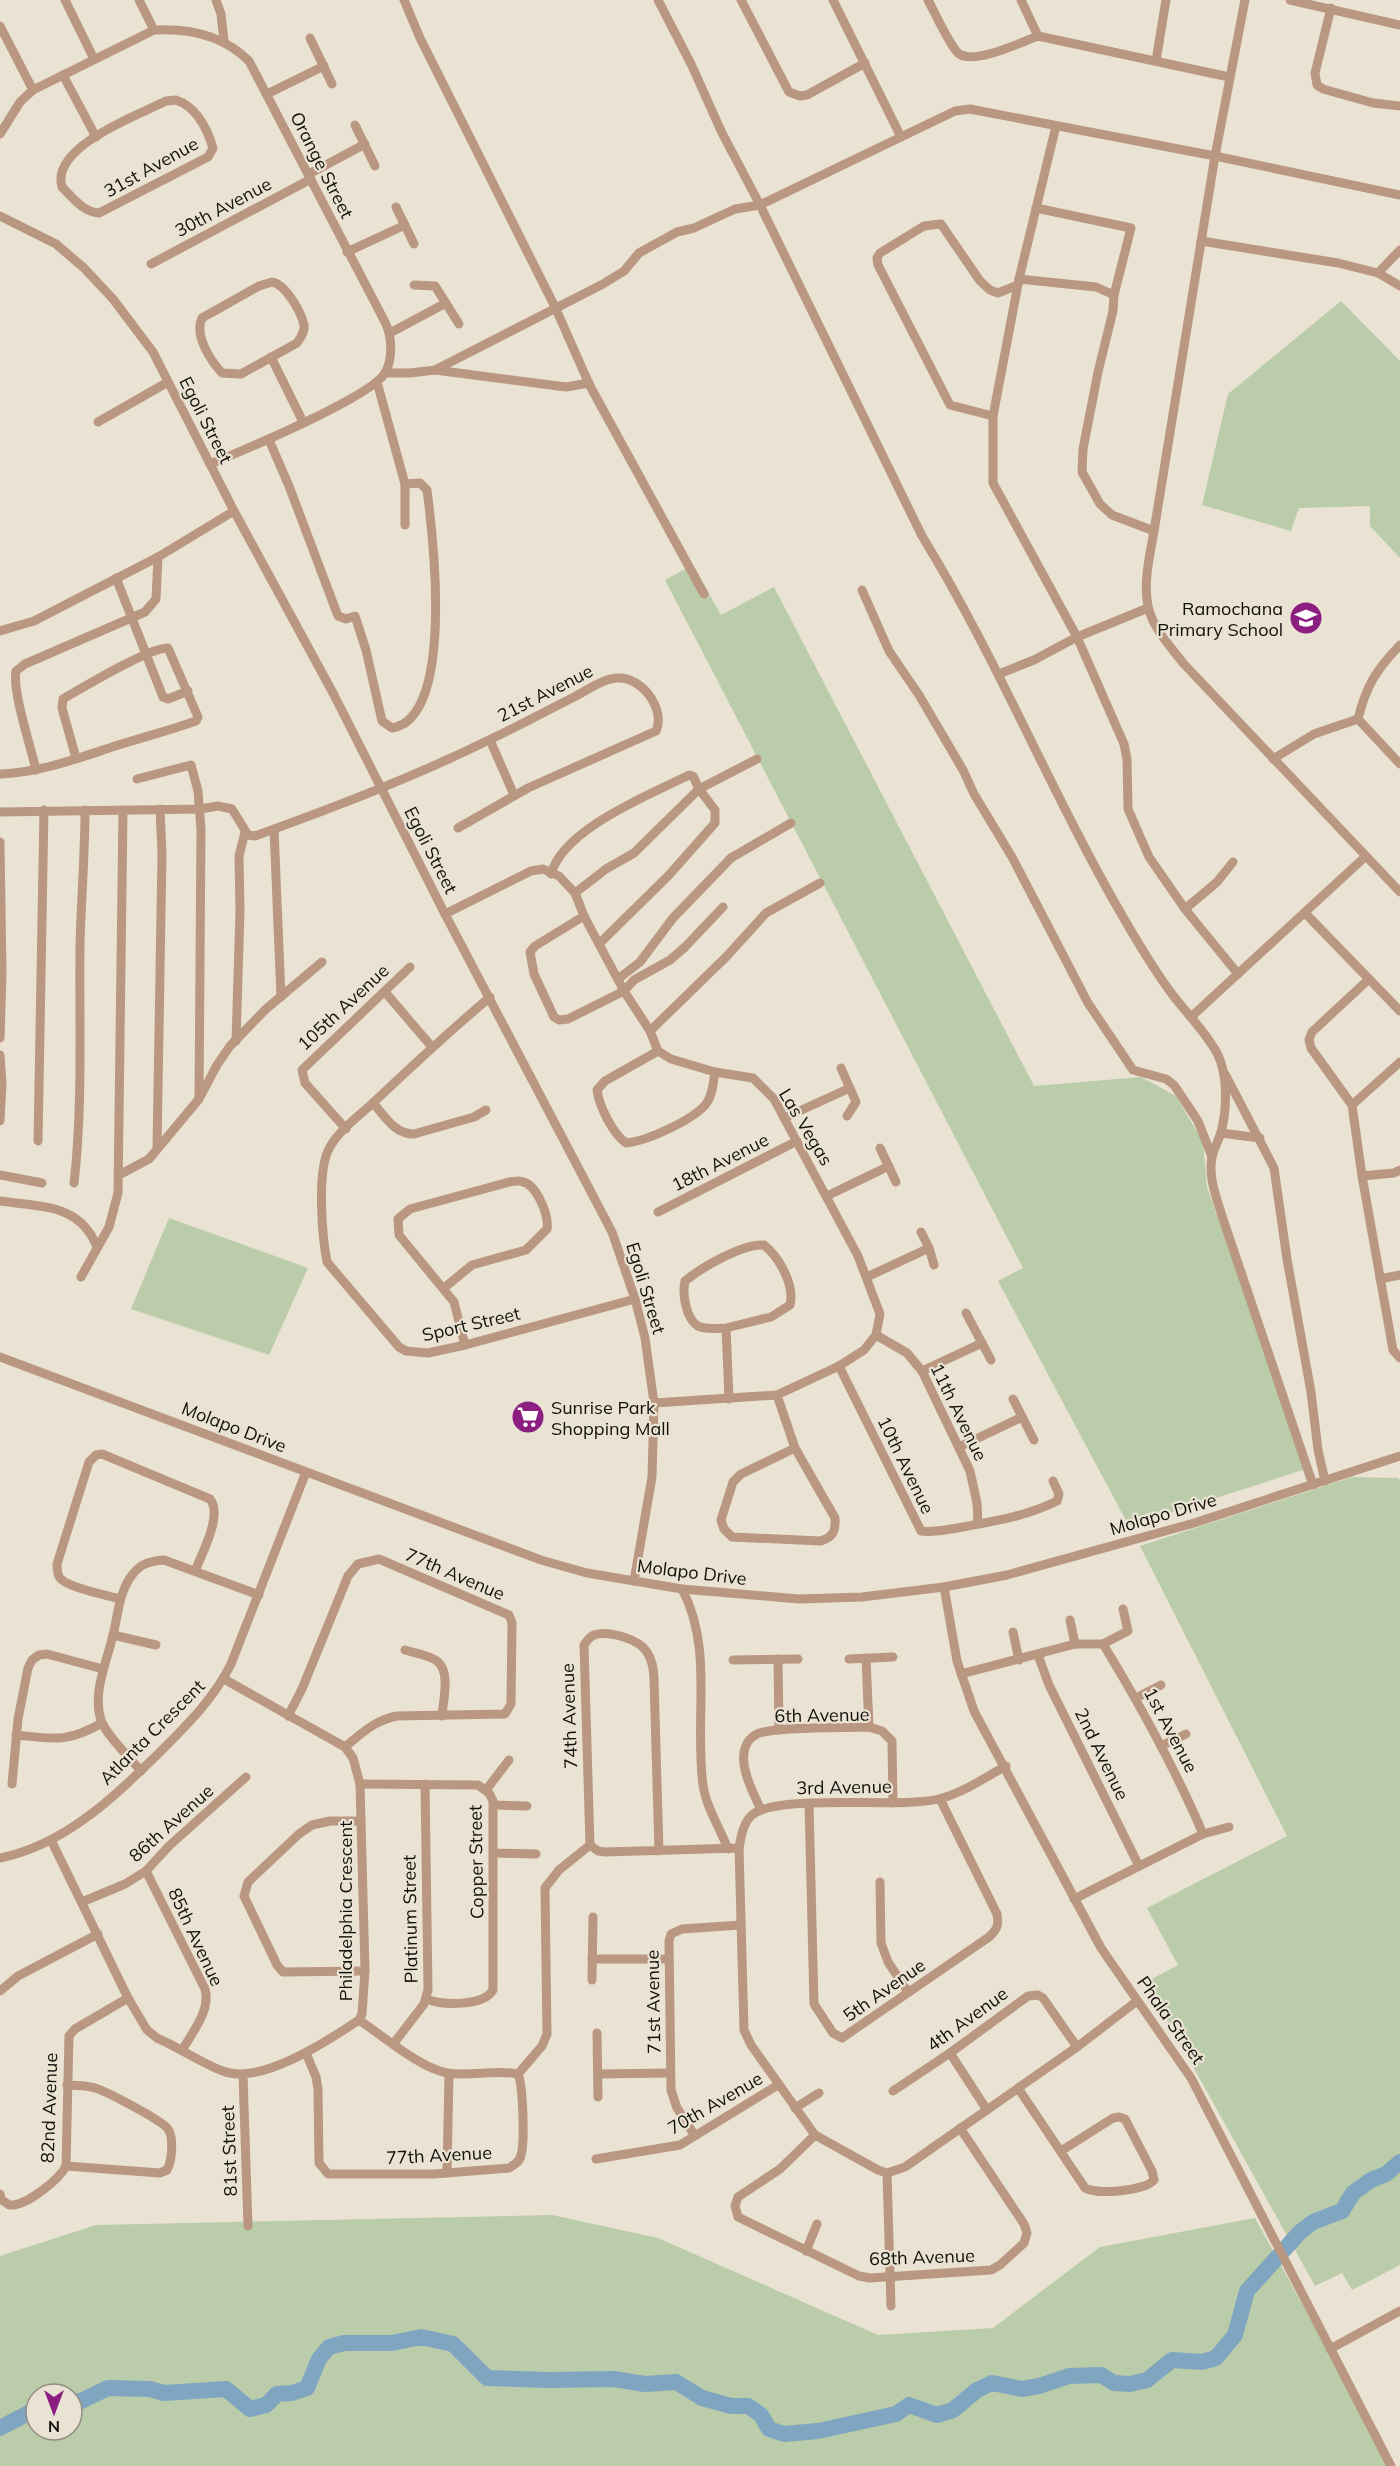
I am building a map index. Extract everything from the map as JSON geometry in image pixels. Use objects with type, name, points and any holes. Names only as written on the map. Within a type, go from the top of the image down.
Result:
[{"type":"street","points":[[65,0],[94,59]]},
{"type":"street","points":[[139,0],[154,30]]},
{"type":"street","points":[[216,0],[221,14],[224,41]]},
{"type":"street","points":[[404,0],[420,38],[555,307],[589,383],[704,594]]},
{"type":"street","points":[[657,0],[922,536],[945,573],[999,674],[1088,853],[1123,917],[1171,994],[1191,1017],[1218,1056],[1225,1097],[1221,1133],[1212,1157],[1211,1178],[1313,1485]]},
{"type":"street","points":[[741,0],[789,92],[795,95],[807,95],[865,63]]},
{"type":"street","points":[[833,0],[901,137]]},
{"type":"street","points":[[928,0],[955,48],[963,56],[980,57],[1038,36],[1229,77]]},
{"type":"street","points":[[1021,0],[1038,36]]},
{"type":"street","points":[[1156,61],[1166,0]]},
{"type":"street","points":[[1245,0],[1215,156],[1154,531],[1146,585],[1148,608],[1154,622],[1183,663],[1400,892]]},
{"type":"street","points":[[1290,0],[1400,25]]},
{"type":"street","points":[[1331,8],[1315,73],[1317,85],[1323,89],[1373,103],[1400,106]]},
{"type":"street","points":[[0,26],[33,90]]},
{"type":"street","name":"Orange Street","points":[[0,133],[20,102],[33,90],[154,30],[196,33],[224,41],[239,50],[249,61],[390,333]]},
{"type":"street","points":[[310,38],[332,84]]},
{"type":"street","points":[[267,94],[324,66]]},
{"type":"street","points":[[63,75],[96,137]]},
{"type":"street","name":"31st Avenue","points":[[176,100],[188,104],[196,113],[213,148],[208,157],[109,209],[92,213],[62,187],[60,182],[66,160],[78,148],[96,137],[166,101],[176,100]]},
{"type":"street","points":[[435,370],[624,271],[639,253],[677,232],[694,228],[735,209],[760,205],[955,111],[970,110],[1215,156],[1400,195]]},
{"type":"street","points":[[355,125],[375,166]]},
{"type":"street","points":[[1056,126],[1019,282],[993,416],[993,483],[1077,637],[1124,744],[1127,759],[1128,809],[1149,857],[1185,909],[1238,974]]},
{"type":"street","name":"30th Avenue","points":[[151,264],[365,144]]},
{"type":"street","points":[[396,207],[414,244]]},
{"type":"street","points":[[1036,208],[1131,228],[1098,372],[1083,448],[1082,472],[1100,504],[1112,515],[1154,531]]},
{"type":"street","name":"Egoli Street","points":[[0,216],[56,244],[84,268],[113,299],[138,331],[168,382],[234,511],[333,693],[445,914],[599,1204],[612,1232],[635,1299],[645,1338],[654,1403],[652,1477],[634,1581]]},
{"type":"street","points":[[993,416],[950,405],[878,265],[877,258],[880,253],[924,226],[941,224],[980,281],[990,290],[998,293],[1019,282],[1096,287],[1114,295]]},
{"type":"street","points":[[347,252],[405,225]]},
{"type":"street","points":[[1201,241],[1338,263],[1378,273],[1400,286]]},
{"type":"street","points":[[1378,273],[1400,250]]},
{"type":"street","points":[[272,282],[279,283],[286,288],[303,324],[303,335],[297,343],[271,357],[241,374],[222,373],[199,334],[202,318],[259,286],[272,282]]},
{"type":"street","points":[[414,285],[435,286],[459,324]]},
{"type":"street","points":[[210,464],[269,440],[372,387],[385,373],[391,349],[390,333],[446,303]]},
{"type":"street","points":[[271,357],[303,422]]},
{"type":"street","points":[[385,373],[435,370],[566,387],[589,383]]},
{"type":"street","points":[[98,422],[168,382]]},
{"type":"street","points":[[377,382],[405,484],[405,525]]},
{"type":"street","points":[[269,440],[289,486],[338,616],[346,619],[355,616],[366,650],[382,721],[392,728],[410,721],[417,711],[435,650],[436,608],[427,490],[420,483],[405,484]]},
{"type":"street","points":[[0,631],[34,621],[158,557],[234,511]]},
{"type":"street","points":[[36,770],[19,699],[16,671],[25,664],[145,612],[156,599],[158,557]]},
{"type":"street","points":[[116,578],[163,697],[168,699],[188,691]]},
{"type":"street","points":[[862,590],[889,651],[919,694],[963,770],[974,794],[1012,857],[1088,1003],[1133,1070],[1166,1079],[1174,1085],[1198,1121],[1212,1157]]},
{"type":"street","points":[[999,674],[1034,660],[1077,637],[1148,608]]},
{"type":"street","points":[[1358,719],[1373,677],[1381,664],[1400,645]]},
{"type":"street","points":[[0,774],[36,770],[76,758],[196,721],[198,717],[168,648],[147,654],[63,699],[62,708],[76,758]]},
{"type":"street","name":"21st Avenue","points":[[245,832],[251,837],[255,836],[381,789],[490,740],[603,682],[616,678],[633,680],[646,689],[660,723],[656,731],[514,795],[458,828]]},
{"type":"street","points":[[1273,759],[1314,735],[1358,719]]},
{"type":"street","points":[[1358,719],[1399,760]]},
{"type":"street","points":[[490,740],[514,795]]},
{"type":"street","points":[[576,893],[606,869],[634,853],[699,789],[757,759]]},
{"type":"street","points":[[137,779],[191,765],[200,809],[199,1099]]},
{"type":"street","points":[[551,874],[560,854],[590,826],[689,775],[693,776],[699,789],[715,810],[715,824],[669,875],[600,943]]},
{"type":"street","points":[[0,812],[200,809],[218,806],[232,809],[237,813],[245,832],[239,856],[240,911],[236,1041]]},
{"type":"street","points":[[157,1149],[162,854],[160,809]]},
{"type":"street","points":[[38,1140],[44,810]]},
{"type":"street","points":[[74,1183],[78,1153],[80,947],[85,810]]},
{"type":"street","points":[[81,1278],[109,1227],[115,1209],[119,1175],[123,810]]},
{"type":"street","points":[[618,979],[644,957],[674,918],[731,858],[791,823]]},
{"type":"street","points":[[274,829],[277,857],[281,997]]},
{"type":"street","points":[[0,842],[2,974],[0,1038]]},
{"type":"street","points":[[1191,1017],[1366,856]]},
{"type":"street","points":[[1185,909],[1217,882],[1233,862]]},
{"type":"street","points":[[445,914],[531,871],[543,869],[565,880],[576,893],[584,916],[624,991],[650,1031],[658,1051],[604,1081],[597,1090],[598,1100],[620,1138],[626,1143],[637,1142],[692,1116],[705,1105],[711,1094],[715,1072]]},
{"type":"street","points":[[650,1031],[726,957],[766,914],[820,883]]},
{"type":"street","points":[[584,916],[535,946],[530,952],[534,974],[554,1017],[559,1020],[568,1019],[624,991],[634,980],[670,960],[723,908]]},
{"type":"street","points":[[1305,913],[1400,1011]]},
{"type":"street","points":[[119,1175],[144,1163],[199,1099],[217,1065],[236,1041],[266,1009],[322,962]]},
{"type":"street","name":"105th Avenue","points":[[346,1129],[305,1083],[302,1070],[410,967]]},
{"type":"street","points":[[1370,979],[1312,1032],[1309,1038],[1311,1048],[1352,1105],[1362,1176],[1393,1350],[1400,1358]]},
{"type":"street","points":[[385,992],[432,1047]]},
{"type":"street","name":"Sport Street","points":[[490,997],[432,1047],[335,1138],[325,1158],[323,1178],[323,1233],[327,1262],[399,1347],[415,1353],[428,1353],[465,1345],[635,1299]]},
{"type":"street","name":"Las Vegas","points":[[658,1051],[671,1059],[715,1072],[753,1078],[774,1099],[827,1196],[867,1277],[880,1314],[876,1335]]},
{"type":"street","points":[[0,1055],[2,1084],[0,1121]]},
{"type":"street","points":[[1352,1105],[1400,1062]]},
{"type":"street","points":[[841,1068],[852,1092],[854,1108],[847,1116]]},
{"type":"street","points":[[1222,1070],[1274,1168],[1287,1259],[1311,1392],[1318,1450],[1325,1481]]},
{"type":"street","points":[[784,1118],[852,1092]]},
{"type":"street","points":[[373,1103],[396,1130],[405,1134],[414,1134],[474,1117],[486,1110]]},
{"type":"street","points":[[1221,1133],[1260,1138]]},
{"type":"street","name":"18th Avenue","points":[[658,1212],[797,1141]]},
{"type":"street","points":[[880,1148],[896,1182]]},
{"type":"street","points":[[827,1196],[889,1166]]},
{"type":"street","points":[[1362,1176],[1394,1173],[1400,1170]]},
{"type":"street","points":[[0,1175],[42,1183]]},
{"type":"street","points":[[444,1288],[472,1265],[526,1250],[547,1229],[546,1214],[530,1185],[520,1180],[509,1182],[410,1209],[398,1219],[399,1235],[454,1302],[465,1345]]},
{"type":"street","points":[[0,1201],[75,1216],[88,1229],[97,1247]]},
{"type":"street","points":[[921,1232],[934,1265]]},
{"type":"street","points":[[764,1245],[771,1251],[790,1284],[792,1296],[790,1305],[771,1317],[726,1328],[699,1327],[692,1320],[685,1300],[686,1281],[695,1273],[745,1247],[764,1245]]},
{"type":"street","points":[[867,1277],[929,1248]]},
{"type":"street","points":[[1380,1279],[1400,1275]]},
{"type":"street","points":[[966,1313],[991,1360]]},
{"type":"street","points":[[726,1328],[729,1399]]},
{"type":"street","points":[[654,1403],[777,1395],[839,1366],[864,1350],[876,1335]]},
{"type":"street","name":"11th Avenue","points":[[876,1335],[907,1353],[922,1371],[972,1477],[978,1524]]},
{"type":"street","points":[[922,1371],[982,1343]]},
{"type":"street","name":"Molapo Drive","points":[[0,1357],[541,1560],[587,1573],[682,1589],[799,1599],[862,1597],[944,1587],[1007,1575],[1194,1522],[1400,1456]]},
{"type":"street","name":"10th Avenue","points":[[839,1366],[921,1531],[935,1531],[1021,1516],[1057,1501],[1059,1494],[1053,1481]]},
{"type":"street","points":[[777,1395],[795,1448],[835,1518],[835,1530],[832,1536],[821,1541],[732,1537],[724,1528],[722,1520],[734,1482],[741,1474],[795,1448]]},
{"type":"street","points":[[1013,1399],[1034,1440]]},
{"type":"street","points":[[959,1447],[1023,1417]]},
{"type":"street","points":[[120,1599],[69,1584],[60,1579],[57,1573],[57,1564],[89,1462],[96,1455],[102,1454],[210,1499],[215,1505],[215,1518],[195,1571]]},
{"type":"street","name":"Atlanta Crescent","points":[[0,1858],[34,1849],[89,1816],[141,1771],[191,1721],[217,1691],[259,1595],[306,1472]]},
{"type":"street","name":"77th Avenue","points":[[288,1716],[302,1689],[348,1576],[357,1564],[379,1559],[509,1615],[512,1623],[511,1704],[506,1714],[398,1716],[383,1719],[345,1747]]},
{"type":"street","points":[[141,1771],[102,1723],[98,1699],[120,1599],[131,1576],[141,1565],[164,1560],[259,1595]]},
{"type":"street","name":"Phala Street","points":[[944,1587],[957,1661],[974,1711],[1006,1766],[1101,1948],[1191,2078],[1391,2466]]},
{"type":"street","points":[[682,1589],[692,1607],[699,1640],[703,1786],[728,1849]]},
{"type":"street","points":[[961,1674],[1075,1644],[1103,1644],[1128,1631],[1123,1609]]},
{"type":"street","points":[[1070,1620],[1075,1644]]},
{"type":"street","points":[[1013,1632],[1019,1660]]},
{"type":"street","name":"74th Avenue","points":[[590,1845],[584,1645],[590,1638],[604,1633],[632,1640],[646,1650],[652,1663],[659,1851]]},
{"type":"street","points":[[113,1635],[156,1644]]},
{"type":"street","name":"1st Avenue","points":[[1103,1644],[1136,1698],[1203,1834]]},
{"type":"street","points":[[405,1650],[433,1659],[442,1668],[444,1675],[442,1716]]},
{"type":"street","points":[[12,1784],[16,1735],[28,1668],[32,1659],[47,1654],[104,1669]]},
{"type":"street","name":"2nd Avenue","points":[[1038,1655],[1049,1685],[1140,1866]]},
{"type":"street","points":[[849,1659],[893,1657]]},
{"type":"street","points":[[866,1658],[868,1727]]},
{"type":"street","points":[[778,1659],[779,1730]]},
{"type":"street","points":[[733,1660],[798,1659]]},
{"type":"street","points":[[224,1679],[345,1747]]},
{"type":"street","points":[[1136,1698],[1161,1685]]},
{"type":"street","points":[[16,1735],[64,1739],[82,1734],[102,1723]]},
{"type":"street","name":"6th Avenue","points":[[761,1810],[744,1765],[745,1746],[758,1733],[779,1730],[868,1727],[882,1731],[892,1741],[893,1803]]},
{"type":"street","points":[[1161,1746],[1186,1734]]},
{"type":"street","name":"Philadelphia Crescent","points":[[243,2075],[270,2068],[306,2053],[359,2020],[362,2014],[364,1971],[360,1784],[353,1758],[345,1747]]},
{"type":"street","points":[[486,1790],[509,1760]]},
{"type":"street","name":"3rd Avenue","points":[[761,1810],[783,1804],[893,1803],[940,1799],[958,1793],[1006,1766]]},
{"type":"street","name":"86th Avenue","points":[[82,1902],[125,1884],[146,1871],[169,1846],[246,1777]]},
{"type":"street","name":"Copper Street","points":[[360,1784],[478,1785],[486,1790],[494,1805],[493,1990],[489,1997],[481,2002],[443,2003],[427,1999]]},
{"type":"street","name":"Platinum Street","points":[[394,2043],[427,1999],[429,1973],[425,1784]]},
{"type":"street","name":"5th Avenue","points":[[809,1804],[814,2004],[817,2012],[832,2032],[842,2038],[848,2036],[996,1930],[999,1921],[997,1914],[940,1799]]},
{"type":"street","points":[[494,1805],[527,1806]]},
{"type":"street","points":[[761,1810],[747,1821],[739,1848],[744,2030],[751,2046],[815,2135],[878,2170],[887,2173],[905,2168],[1077,2047],[1137,2001]]},
{"type":"street","points":[[361,1821],[330,1821],[312,1825],[299,1834],[248,1882],[244,1896],[277,1965],[283,1972],[364,1971]]},
{"type":"street","points":[[1074,1899],[1203,1834],[1229,1827]]},
{"type":"street","points":[[51,1840],[128,1998],[147,2030],[157,2038],[183,2049],[224,2072],[243,2075]]},
{"type":"street","points":[[359,2020],[421,2064],[449,2074],[488,2072],[518,2074],[542,2046],[547,2034],[545,1888],[559,1870],[590,1845],[598,1851],[605,1852],[739,1848]]},
{"type":"street","points":[[494,1853],[536,1854]]},
{"type":"street","name":"85th Avenue","points":[[146,1871],[205,1989],[207,1998],[202,2016],[183,2049]]},
{"type":"street","points":[[880,1882],[883,1952],[908,1992]]},
{"type":"street","points":[[592,1917],[592,1980]]},
{"type":"street","name":"71st Avenue","points":[[694,2136],[673,2097],[670,2073],[669,1941],[671,1934],[675,1931],[741,1925]]},
{"type":"street","points":[[0,1991],[18,1976],[98,1934]]},
{"type":"street","points":[[592,1959],[668,1959]]},
{"type":"street","name":"4th Avenue","points":[[893,2091],[1029,1996],[1043,1998],[1077,2047]]},
{"type":"street","name":"82nd Avenue","points":[[0,2194],[1,2199],[9,2205],[23,2204],[61,2175],[66,2166],[69,2036],[75,2029],[128,1998]]},
{"type":"street","points":[[597,2033],[598,2097]]},
{"type":"street","name":"77th Avenue","points":[[306,2053],[316,2077],[318,2089],[319,2163],[328,2174],[336,2176],[447,2174],[509,2168],[521,2156],[522,2146],[522,2088],[518,2074]]},
{"type":"street","points":[[950,2053],[987,2110]]},
{"type":"street","points":[[598,2074],[670,2073]]},
{"type":"street","points":[[447,2174],[449,2074]]},
{"type":"street","name":"81st Street","points":[[243,2075],[248,2226]]},
{"type":"street","points":[[66,2166],[160,2173],[167,2170],[170,2165],[171,2136],[164,2124],[107,2092],[95,2088],[67,2085]]},
{"type":"street","name":"70th Avenue","points":[[596,2159],[670,2148],[778,2085]]},
{"type":"street","points":[[1018,2088],[1086,2188],[1100,2193],[1146,2186],[1154,2180],[1152,2171],[1125,2119],[1119,2116],[1061,2151]]},
{"type":"street","points":[[795,2108],[819,2093]]},
{"type":"street","name":"68th Avenue","points":[[815,2135],[780,2169],[738,2197],[735,2206],[738,2217],[859,2276],[890,2277],[991,2270],[1000,2265],[1024,2243],[1027,2233],[1024,2224],[960,2128]]},
{"type":"street","points":[[887,2173],[891,2306]]},
{"type":"street","points":[[806,2251],[817,2224]]},
{"type":"street","points":[[1330,2349],[1399,2313]]},
{"type":"green space","points":[[1341,301],[1400,361],[1400,558],[1370,526],[1370,506],[1299,508],[1291,531],[1202,505],[1228,394]]},
{"type":"green space","points":[[693,565],[721,615],[774,587],[1034,1086],[1141,1077],[1176,1096],[1203,1142],[1207,1187],[1306,1469],[1129,1526],[998,1281],[1023,1268],[665,580]]},
{"type":"green space","points":[[169,1218],[308,1268],[269,1355],[131,1309]]},
{"type":"green space","points":[[1352,1477],[1398,1478],[1400,1480],[1400,2265],[1352,2290],[1342,2273],[1315,2286],[1146,1982],[1178,1965],[1147,1908],[1287,1836],[1140,1546]]},
{"type":"green space","points":[[552,2215],[658,2238],[878,2335],[993,2328],[1100,2247],[1255,2218],[1391,2466],[0,2466],[0,2256],[96,2225]]},
{"type":"waterway","points":[[84,2400],[108,2388],[150,2389],[164,2393],[226,2389],[250,2409],[266,2405],[277,2394],[292,2393],[307,2388],[319,2359],[329,2347],[344,2343],[392,2343],[421,2337],[453,2344],[487,2378],[614,2379],[645,2384],[676,2382],[702,2398],[731,2406],[748,2406],[761,2415],[769,2429],[784,2434],[818,2431],[896,2414],[909,2405],[937,2415],[953,2410],[977,2390],[992,2383],[1022,2389],[1069,2376],[1101,2375],[1114,2383],[1130,2384],[1147,2380],[1172,2360],[1202,2362],[1216,2358],[1235,2335],[1247,2291],[1300,2232],[1313,2222],[1342,2211],[1353,2193],[1371,2180],[1386,2174],[1400,2162]]},
{"type":"waterway","points":[[0,2428],[24,2415]]},
{"type":"place","name":"Ramochana Primary School","points":[[1306,618]]},
{"type":"place","name":"Sunrise Park Shopping Mall","points":[[528,1417]]}]
